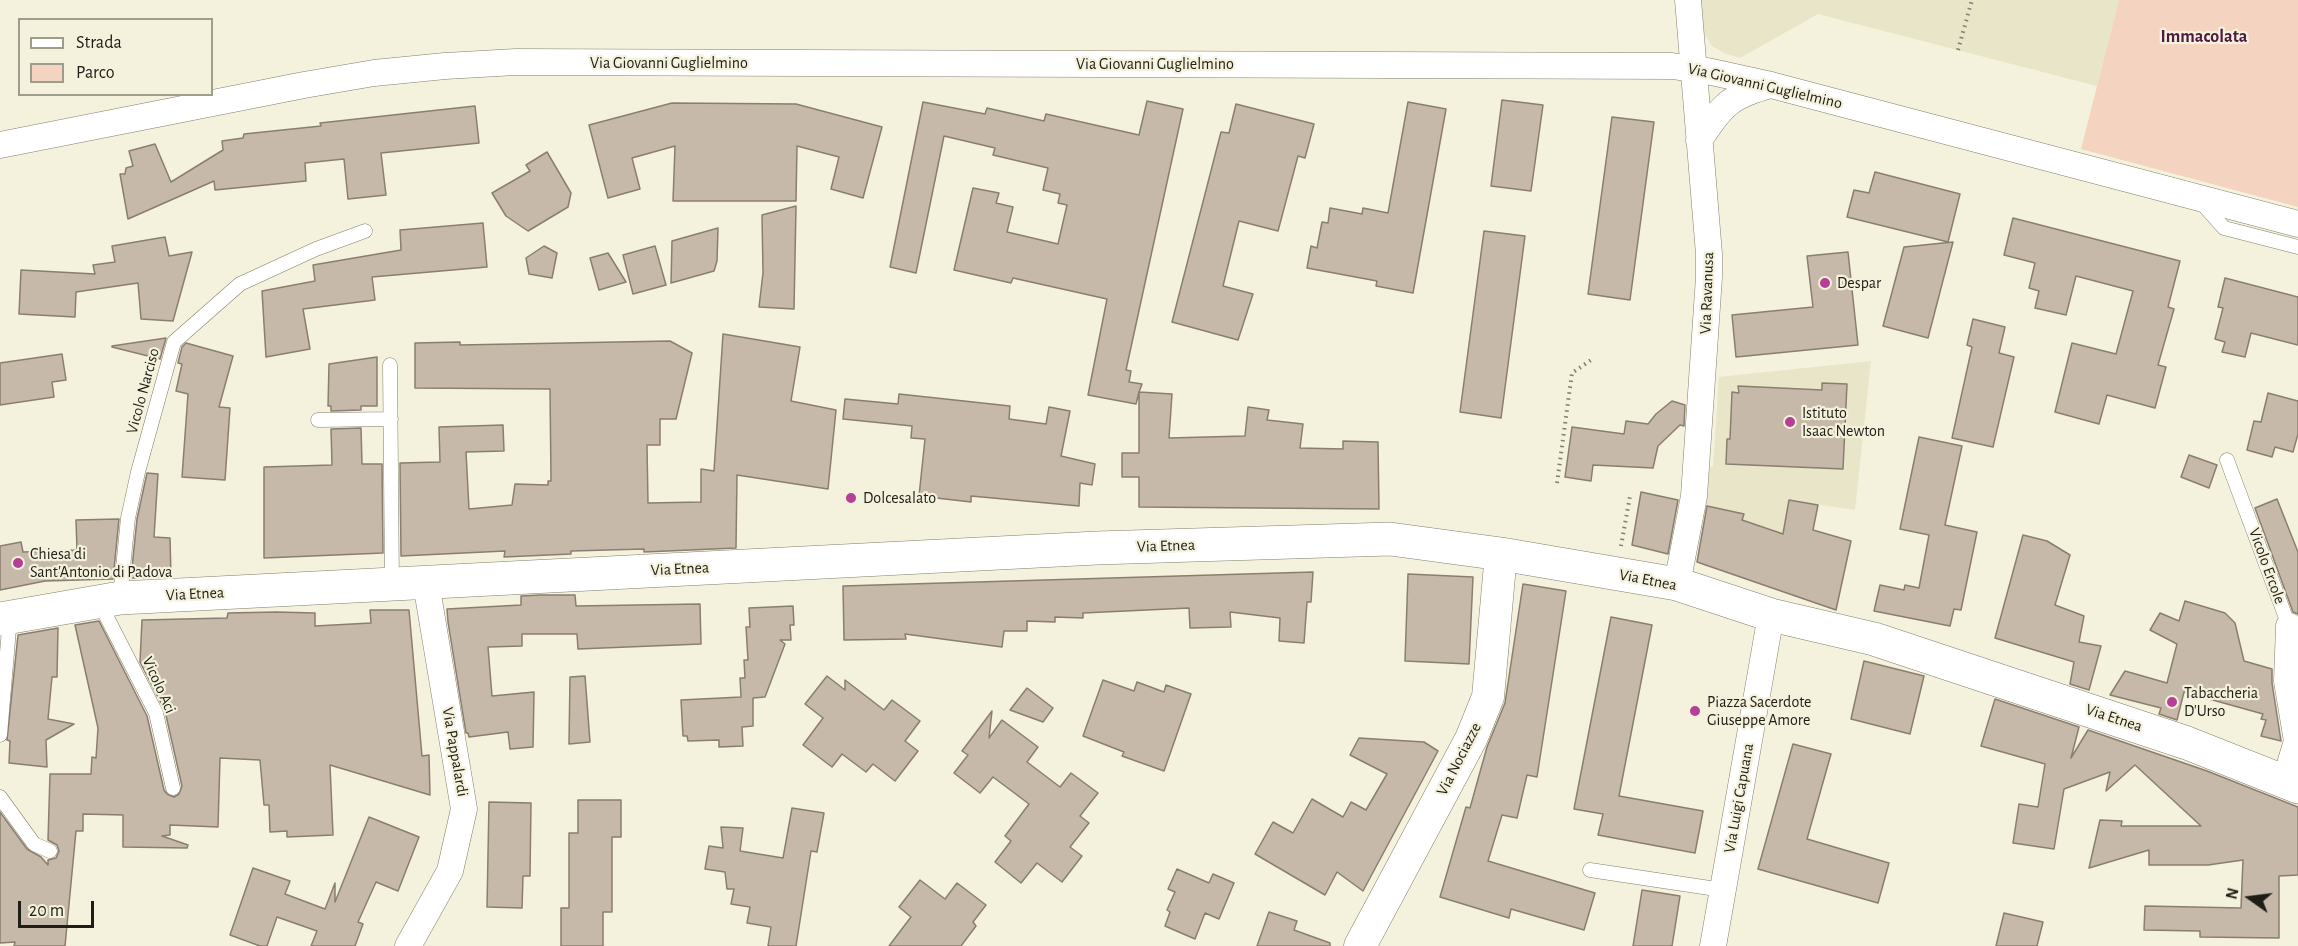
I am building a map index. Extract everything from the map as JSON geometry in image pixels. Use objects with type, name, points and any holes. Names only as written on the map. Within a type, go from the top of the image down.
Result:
[{"type":"main road","name":"Via Etnea","points":[[5,618],[109,600],[1097,548],[1390,539],[1501,554],[1677,584],[1771,615],[1874,639],[2187,742],[2292,784]]},
{"type":"street","name":"Via Ravanusa","points":[[1677,584],[1694,496],[1704,366],[1709,254],[1688,0]]},
{"type":"street","name":"Via Giovanni Guglielmino","points":[[0,145],[362,75],[445,66],[516,62],[1672,66],[1772,85],[2298,224]]},
{"type":"street","points":[[1699,140],[1723,107],[1734,98],[1750,90],[1772,85]]},
{"type":"street","name":"Via Nociazze","points":[[1360,946],[1471,739],[1488,697],[1501,554]]},
{"type":"street","name":"Via Pappalardi","points":[[408,946],[450,871],[464,809],[426,583]]},
{"type":"street","name":"Via Luigi Capuana","points":[[1713,946],[1771,615]]},
{"type":"street","name":"Vicolo Ercole","points":[[2289,626],[2287,681],[2297,741],[2292,784]]},
{"type":"lane","points":[[2197,197],[2224,228],[2298,247]]},
{"type":"lane","name":"Vicolo Narciso","points":[[109,600],[138,472],[174,342],[240,284],[316,249],[365,231]]},
{"type":"lane","points":[[390,365],[392,584]]},
{"type":"lane","points":[[318,420],[391,419]]},
{"type":"lane","name":"Vicolo Ercole","points":[[2227,460],[2289,626]]},
{"type":"lane","name":"Vicolo Aci","points":[[109,600],[156,713],[173,788]]},
{"type":"lane","points":[[0,735],[5,618]]},
{"type":"lane","points":[[0,797],[34,844],[50,851]]},
{"type":"lane","points":[[1590,870],[1723,890]]},
{"type":"path","points":[[1958,50],[1972,0]]},
{"type":"path","points":[[1557,483],[1572,374],[1591,360]]},
{"type":"path","points":[[1621,547],[1630,496]]},
{"type":"shaded area","points":[[1699,0],[2119,0],[2097,86],[1818,14],[1740,58],[1712,46],[1703,32]]},
{"type":"shaded area","name":"Istituto Isaac Newton","points":[[1871,361],[1855,510],[1789,500],[1783,534],[1742,520],[1744,514],[1702,505],[1710,467],[1713,467],[1719,377]]},
{"type":"green space","points":[[2119,0],[2298,0],[2298,207],[2081,149]]},
{"type":"building","points":[[1502,100],[1543,105],[1531,191],[1491,186]]},
{"type":"building","points":[[1147,101],[1183,109],[1126,370],[1131,371],[1129,382],[1142,384],[1136,404],[1088,395],[1107,299],[1013,278],[1011,283],[954,270],[973,188],[999,193],[996,203],[1013,207],[1007,232],[1058,244],[1067,205],[1058,203],[1060,194],[1043,190],[1048,168],[993,155],[995,148],[944,136],[916,273],[890,267],[923,102],[985,114],[987,108],[1044,121],[1046,114],[1139,135]]},
{"type":"building","points":[[1408,102],[1446,109],[1413,293],[1376,286],[1377,281],[1307,268],[1311,246],[1317,248],[1322,222],[1328,223],[1330,208],[1362,214],[1363,208],[1388,213]]},
{"type":"building","points":[[672,103],[796,104],[882,127],[863,198],[831,189],[839,157],[797,146],[796,201],[673,201],[675,146],[632,158],[640,189],[608,198],[589,125]]},
{"type":"building","points":[[1236,104],[1314,124],[1305,158],[1298,156],[1278,231],[1239,221],[1223,286],[1253,294],[1238,340],[1172,322],[1221,132],[1229,133]]},
{"type":"building","points":[[475,106],[479,143],[381,153],[386,195],[348,199],[344,159],[305,163],[306,181],[215,190],[214,181],[128,219],[120,174],[125,174],[126,168],[133,166],[129,151],[155,144],[171,182],[223,150],[222,141],[243,138],[244,134]]},
{"type":"building","points":[[1612,117],[1654,122],[1630,300],[1588,294]]},
{"type":"building","points":[[547,152],[571,193],[568,207],[528,231],[506,216],[492,193],[530,171],[526,165]]},
{"type":"building","points":[[1875,172],[1960,194],[1948,242],[1847,217],[1854,190],[1869,193]]},
{"type":"building","points":[[796,206],[794,309],[759,307],[763,273],[762,215]]},
{"type":"building","points":[[2013,218],[2180,261],[2168,307],[2174,309],[2158,365],[2166,367],[2155,408],[2107,395],[2099,424],[2055,412],[2072,343],[2116,354],[2133,291],[2076,276],[2066,315],[2035,308],[2039,291],[2029,288],[2035,263],[2004,255]]},
{"type":"building","points":[[483,223],[487,267],[372,277],[375,300],[303,309],[310,349],[266,357],[262,291],[315,281],[313,265],[401,250],[400,230]]},
{"type":"building","points":[[718,228],[717,261],[714,271],[671,283],[672,241]]},
{"type":"building","points":[[1484,231],[1525,236],[1501,418],[1460,412]]},
{"type":"building","points":[[165,237],[169,256],[192,252],[173,321],[141,319],[138,283],[76,292],[75,317],[19,314],[21,270],[95,274],[93,265],[115,262],[112,246]]},
{"type":"building","points":[[1953,242],[1928,338],[1883,326],[1904,247]]},
{"type":"building","points":[[544,246],[557,253],[552,278],[529,274],[526,258]]},
{"type":"building","points":[[655,246],[666,285],[633,294],[623,255]]},
{"type":"building","points":[[1848,252],[1858,345],[1736,357],[1732,315],[1813,307],[1807,256]]},
{"type":"building","points":[[608,253],[626,282],[599,290],[590,258]]},
{"type":"building","points":[[2225,278],[2298,297],[2298,345],[2251,333],[2245,357],[2222,352],[2225,342],[2215,339],[2223,308],[2218,307]]},
{"type":"building","points":[[1973,319],[2005,327],[1999,353],[2014,357],[1993,447],[1952,438],[1972,347],[1967,345]]},
{"type":"building","points":[[723,334],[800,347],[791,401],[836,410],[828,489],[737,475],[736,548],[644,552],[644,549],[571,551],[571,554],[504,557],[505,551],[401,556],[400,463],[440,462],[439,427],[503,425],[504,451],[466,452],[469,509],[512,505],[515,484],[548,485],[548,481],[551,481],[550,389],[415,388],[415,343],[460,342],[460,345],[670,341],[692,353],[676,419],[660,419],[660,445],[647,445],[648,503],[701,502],[701,469],[714,471]]},
{"type":"building","points":[[166,338],[160,359],[112,347],[112,346]]},
{"type":"building","points":[[186,343],[233,356],[219,407],[230,408],[225,480],[182,477],[188,394],[176,391],[182,364],[178,363],[182,347]]},
{"type":"building","points":[[62,354],[66,380],[52,382],[54,397],[0,405],[0,363]]},
{"type":"building","points":[[377,357],[377,406],[361,406],[361,410],[331,411],[331,406],[328,406],[329,364]]},
{"type":"building","points":[[1822,383],[1847,384],[1843,469],[1726,464],[1727,439],[1730,439],[1732,392],[1739,393],[1738,386],[1822,390]]},
{"type":"building","points":[[1139,392],[1172,394],[1169,438],[1245,436],[1248,407],[1269,410],[1267,420],[1303,424],[1300,448],[1343,449],[1343,441],[1378,442],[1379,509],[1139,507],[1139,477],[1122,477],[1122,453],[1139,453]]},
{"type":"building","points":[[2268,393],[2298,401],[2298,434],[2293,452],[2275,447],[2272,457],[2247,450],[2254,421],[2261,422]]},
{"type":"building","points":[[899,394],[1010,406],[1009,419],[1046,424],[1049,407],[1070,411],[1061,456],[1095,464],[1092,485],[1080,483],[1079,506],[971,496],[971,502],[919,496],[925,439],[911,438],[912,426],[843,419],[845,399],[898,404]]},
{"type":"building","points":[[1672,401],[1685,405],[1684,426],[1680,425],[1658,446],[1653,468],[1593,465],[1591,481],[1565,477],[1572,427],[1624,434],[1626,421],[1648,424]]},
{"type":"building","points":[[361,428],[362,464],[382,464],[383,553],[264,558],[264,467],[332,465],[331,429]]},
{"type":"building","points":[[1919,437],[1962,446],[1945,525],[1977,532],[1961,610],[1954,609],[1950,626],[1874,611],[1880,585],[1904,590],[1905,585],[1919,588],[1929,535],[1900,529]]},
{"type":"building","points":[[2189,455],[2217,465],[2209,488],[2181,477]]},
{"type":"building","points":[[147,473],[158,474],[154,537],[170,538],[171,577],[131,578],[137,519]]},
{"type":"building","points":[[1641,492],[1678,500],[1668,554],[1632,545]]},
{"type":"building","points":[[2277,499],[2298,552],[2298,614],[2293,612],[2255,508]]},
{"type":"building","points":[[1789,500],[1818,505],[1813,530],[1851,541],[1836,610],[1697,562],[1707,506],[1744,514],[1742,520],[1783,534]]},
{"type":"building","points":[[119,519],[113,579],[45,581],[0,590],[0,546],[21,542],[23,552],[77,550],[76,520]]},
{"type":"building","points":[[2023,535],[2047,541],[2070,555],[2055,605],[2084,616],[2079,642],[2101,646],[2089,690],[2070,684],[2074,662],[1995,638]]},
{"type":"building","points":[[1313,572],[1311,602],[1307,602],[1304,643],[1279,641],[1280,618],[1230,612],[1231,627],[1190,628],[1189,608],[1083,613],[1083,618],[1055,617],[1055,622],[1027,621],[1027,631],[1004,631],[1002,647],[905,634],[906,639],[844,640],[843,586]]},
{"type":"building","points":[[1408,574],[1473,577],[1469,664],[1405,661]]},
{"type":"building","points":[[1523,584],[1566,591],[1537,777],[1527,775],[1517,818],[1502,815],[1488,861],[1595,893],[1584,930],[1511,909],[1509,918],[1440,897],[1466,807],[1470,808],[1487,747],[1505,703]]},
{"type":"building","points":[[575,595],[576,606],[700,604],[701,644],[578,649],[577,634],[522,634],[522,646],[488,647],[492,696],[534,692],[533,747],[510,749],[508,732],[469,737],[466,733],[447,609],[521,605],[521,596]]},
{"type":"building","points":[[2185,601],[2225,613],[2235,623],[2244,661],[2272,669],[2281,741],[2261,736],[2266,720],[2261,719],[2263,714],[2184,692],[2177,720],[2159,714],[2161,708],[2110,695],[2125,671],[2167,683],[2177,644],[2150,630],[2160,613],[2179,621]]},
{"type":"building","points":[[793,606],[794,625],[790,625],[791,640],[780,640],[785,644],[765,697],[753,698],[753,726],[742,727],[743,746],[719,747],[719,740],[688,741],[687,736],[683,736],[681,700],[741,697],[740,678],[745,678],[744,660],[748,660],[746,627],[750,627],[749,608]]},
{"type":"building","points":[[370,610],[409,610],[422,756],[429,755],[430,795],[330,765],[333,835],[287,837],[287,831],[270,832],[269,805],[264,805],[260,760],[220,758],[218,827],[170,825],[170,835],[162,836],[188,845],[187,848],[123,847],[123,815],[83,814],[83,831],[76,831],[65,946],[14,946],[15,942],[0,943],[0,812],[27,849],[41,857],[48,865],[48,860],[56,858],[59,851],[57,845],[48,840],[50,774],[91,774],[92,757],[96,758],[98,728],[75,625],[99,621],[147,716],[164,790],[174,797],[179,794],[182,786],[165,711],[140,662],[142,620],[227,618],[228,613],[315,613],[315,626],[371,623]]},
{"type":"building","points":[[1611,617],[1652,625],[1619,796],[1703,811],[1695,853],[1598,835],[1603,814],[1574,809]]},
{"type":"building","points":[[58,628],[57,677],[52,677],[48,719],[74,724],[46,740],[47,767],[9,763],[10,741],[7,740],[18,635]]},
{"type":"building","points":[[1864,661],[1924,676],[1910,734],[1851,719]]},
{"type":"building","points":[[585,676],[590,742],[569,744],[570,677]]},
{"type":"building","points":[[827,676],[845,690],[845,680],[884,710],[892,700],[920,721],[905,741],[918,751],[895,781],[873,764],[866,772],[842,754],[832,767],[803,745],[823,718],[805,704]]},
{"type":"building","points":[[1103,680],[1134,691],[1137,682],[1164,692],[1166,685],[1191,694],[1164,771],[1122,756],[1124,752],[1083,736]]},
{"type":"building","points":[[1027,688],[1053,708],[1043,722],[1010,710]]},
{"type":"building","points":[[1995,699],[2079,727],[2071,758],[2088,730],[2207,771],[2298,807],[2298,875],[2279,876],[2279,938],[2200,937],[2200,931],[2144,930],[2145,906],[2241,908],[2243,860],[2208,865],[2149,865],[2149,850],[2089,868],[2100,820],[2122,821],[2121,826],[2201,826],[2135,765],[2106,791],[2110,772],[2064,789],[2054,849],[2013,843],[2019,804],[2038,807],[2045,764],[1981,746]]},
{"type":"building","points":[[992,711],[989,738],[1002,720],[1038,747],[1027,762],[1060,787],[1071,773],[1098,793],[1080,816],[1089,823],[1070,847],[1082,856],[1062,882],[1037,863],[1021,883],[995,862],[1011,841],[1005,836],[1029,804],[993,777],[980,793],[954,773],[968,755],[962,751]]},
{"type":"building","points":[[1359,738],[1424,742],[1438,751],[1363,891],[1337,872],[1325,895],[1255,854],[1273,822],[1293,833],[1312,799],[1343,817],[1351,802],[1366,810],[1387,774],[1350,755]]},
{"type":"building","points":[[1793,744],[1831,754],[1807,839],[1889,863],[1878,903],[1758,869]]},
{"type":"building","points":[[578,800],[621,800],[621,837],[612,837],[612,912],[603,912],[603,946],[561,946],[561,908],[569,908],[569,833],[578,833]]},
{"type":"building","points":[[489,802],[531,803],[530,876],[523,876],[522,908],[487,907]]},
{"type":"building","points":[[792,808],[824,813],[817,852],[811,851],[796,946],[768,946],[771,927],[747,923],[750,907],[731,904],[734,889],[727,889],[725,872],[705,869],[709,846],[723,848],[721,827],[743,828],[740,851],[783,858]]},
{"type":"building","points":[[369,817],[419,837],[398,891],[376,882],[358,922],[363,924],[355,946],[311,946],[317,931],[277,917],[267,946],[260,946],[230,935],[253,868],[290,881],[285,894],[325,909],[335,883],[335,902]]},
{"type":"building","points":[[1177,869],[1209,883],[1213,874],[1234,883],[1219,919],[1205,913],[1195,939],[1165,926],[1170,912],[1167,910],[1175,892],[1168,889]]},
{"type":"building","points":[[920,880],[945,899],[957,883],[986,905],[973,922],[976,926],[961,946],[889,946],[911,917],[899,907]]},
{"type":"building","points":[[1642,890],[1680,896],[1672,946],[1633,946]]},
{"type":"building","points":[[1269,912],[1297,921],[1294,930],[1330,943],[1330,946],[1257,946]]},
{"type":"building","points":[[2004,913],[2043,922],[2037,946],[1996,946]]},
{"type":"place","name":"Despar","points":[[1825,283]]},
{"type":"place","name":"Istituto Isaac Newton","points":[[1790,422]]},
{"type":"place","name":"Dolcesalato","points":[[851,498]]},
{"type":"place","name":"Chiesa di Sant'Antonio di Padova","points":[[18,563]]},
{"type":"place","name":"Tabaccheria D'Urso","points":[[2172,702]]},
{"type":"place","name":"Piazza Sacerdote Giuseppe Amore","points":[[1695,711]]},
{"type":"district","name":"Immacolata","points":[[2204,37]]}]
